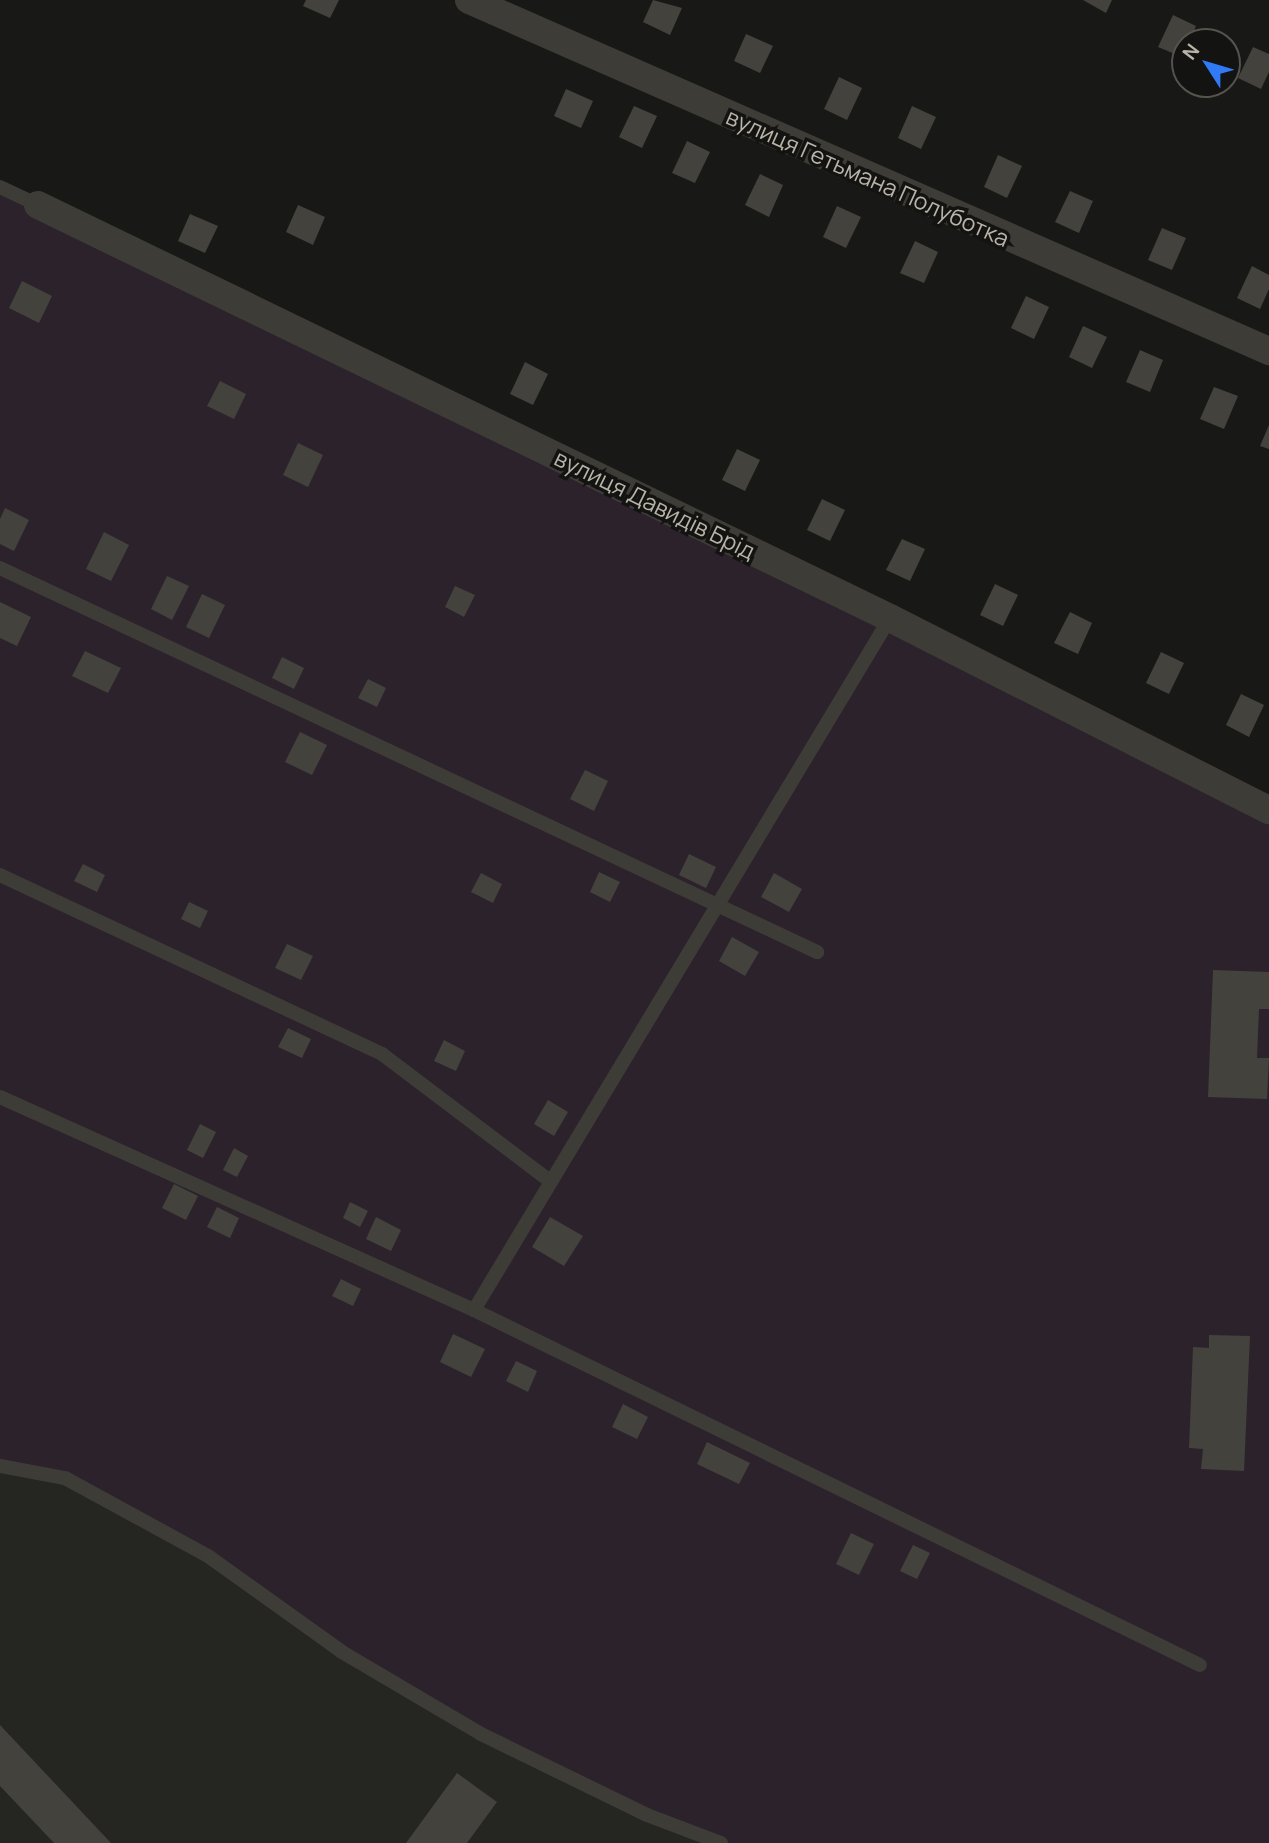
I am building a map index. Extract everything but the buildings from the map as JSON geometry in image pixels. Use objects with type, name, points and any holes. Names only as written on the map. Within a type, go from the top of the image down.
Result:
[{"type":"street","name":"вулиця Гетьмана Полуботка","points":[[468,0],[1269,351]]},
{"type":"street","name":"вулиця Давидів Брід","points":[[38,205],[890,618],[1269,810]]},
{"type":"lane","points":[[0,187],[38,205]]},
{"type":"lane","points":[[0,568],[718,908],[817,952]]},
{"type":"lane","points":[[474,1310],[890,618]]},
{"type":"lane","points":[[0,875],[382,1054],[551,1182]]},
{"type":"lane","points":[[0,1097],[474,1310],[1200,1665]]},
{"type":"lane","points":[[0,1465],[65,1478],[208,1556],[342,1652],[481,1734],[647,1815],[721,1843]]},
{"type":"shaded area","points":[[0,187],[1269,810],[1269,1843],[721,1843],[481,1734],[342,1652],[208,1556],[65,1478],[0,1466]]},
{"type":"shaded area","points":[[0,1466],[65,1478],[721,1843],[0,1843]]}]
